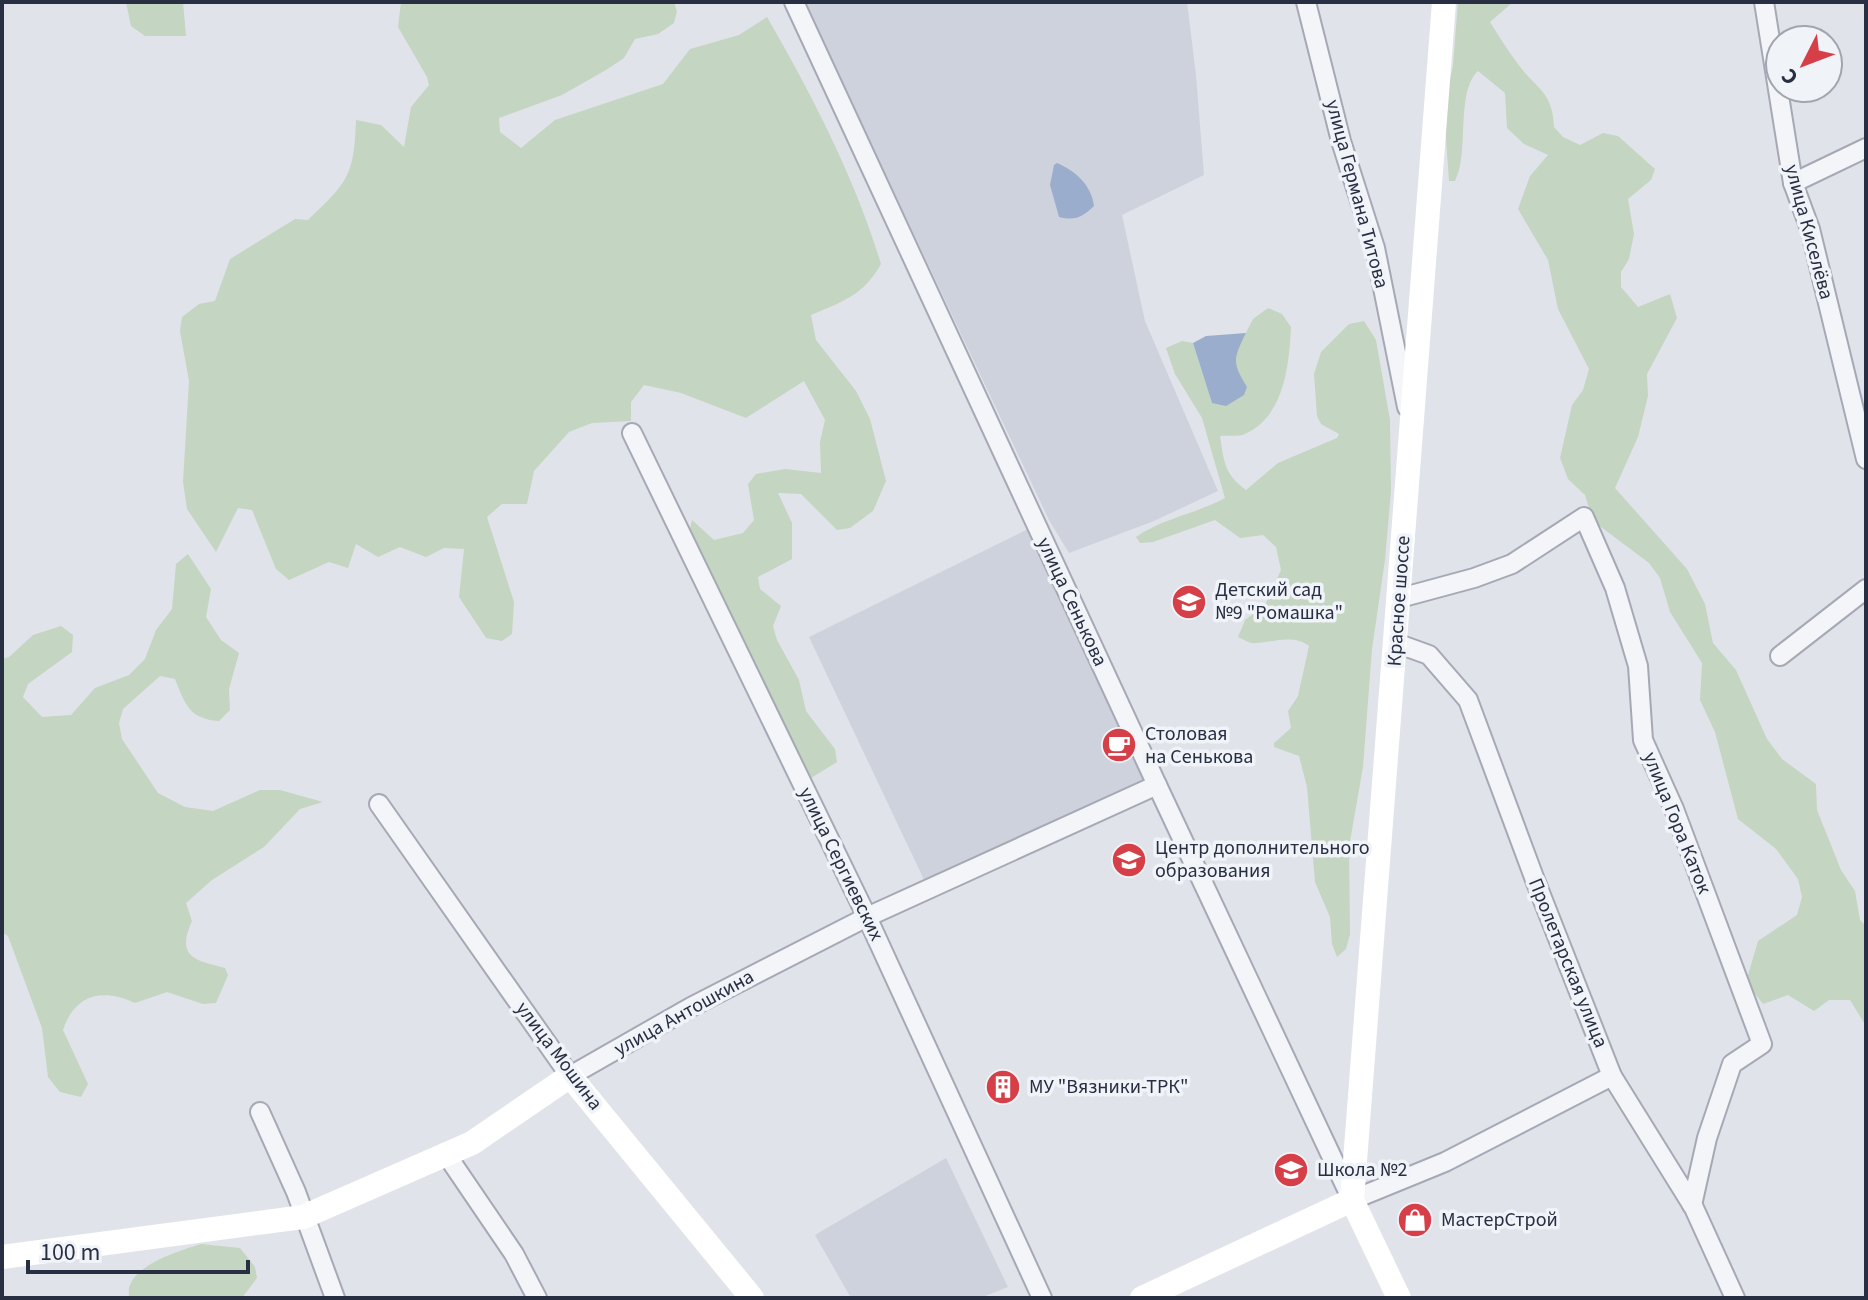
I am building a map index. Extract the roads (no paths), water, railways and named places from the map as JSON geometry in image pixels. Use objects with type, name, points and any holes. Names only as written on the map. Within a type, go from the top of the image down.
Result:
[{"type":"main road","name":"Красное шоссе","points":[[1352,1200],[1444,2]]},
{"type":"main road","name":"улица Антошкина","points":[[2,1257],[303,1217],[472,1143],[570,1076]]},
{"type":"main road","name":"улица Мошина","points":[[570,1076],[752,1298]]},
{"type":"main road","points":[[1142,1298],[1352,1200],[1399,1298]]},
{"type":"street","name":"улица Сенькова","points":[[794,2],[1352,1200]]},
{"type":"street","name":"улица Германа Титова","points":[[1306,2],[1341,141],[1375,248],[1412,433]]},
{"type":"street","name":"улица Киселёва","points":[[1764,2],[1793,183],[1810,229],[1863,436],[1866,459]]},
{"type":"street","points":[[1793,183],[1866,148]]},
{"type":"street","name":"улица Сергиевских","points":[[632,433],[867,917],[1042,1298]]},
{"type":"street","name":"улица Гора Каток","points":[[1400,598],[1462,582],[1512,564],[1584,517],[1615,588],[1638,666],[1643,740],[1674,809],[1762,1044],[1732,1064],[1707,1138],[1692,1205]]},
{"type":"street","points":[[1780,656],[1866,589]]},
{"type":"street","name":"Пролетарская улица","points":[[1396,643],[1429,655],[1468,700],[1612,1076],[1692,1205],[1735,1298]]},
{"type":"street","name":"улица Антошкина","points":[[570,1076],[691,1007],[867,917],[1157,785]]},
{"type":"street","name":"улица Мошина","points":[[379,804],[570,1076]]},
{"type":"street","points":[[1352,1200],[1445,1162],[1612,1076]]},
{"type":"street","points":[[260,1112],[296,1192],[335,1298]]},
{"type":"street","points":[[1321,1133],[1343,1138],[1358,1132]]},
{"type":"street","points":[[446,1154],[514,1254],[537,1298]]},
{"type":"water","points":[[1057,163],[1081,179],[1092,198],[1094,206],[1078,217],[1059,217],[1050,185]]},
{"type":"water","points":[[1246,333],[1236,360],[1247,387],[1244,395],[1226,406],[1212,403],[1193,343],[1206,336]]},
{"type":"place","name":"Детский сад №9 \"Ромашка\"","points":[[1189,602]]},
{"type":"place","name":"Столовая на Сенькова","points":[[1119,745]]},
{"type":"place","name":"Центр дополнительного образования","points":[[1129,860]]},
{"type":"place","name":"МУ \"Вязники-ТРК\"","points":[[1003,1087]]},
{"type":"place","name":"Школа №2","points":[[1291,1170]]},
{"type":"place","name":"МастерСтрой","points":[[1415,1220]]}]
